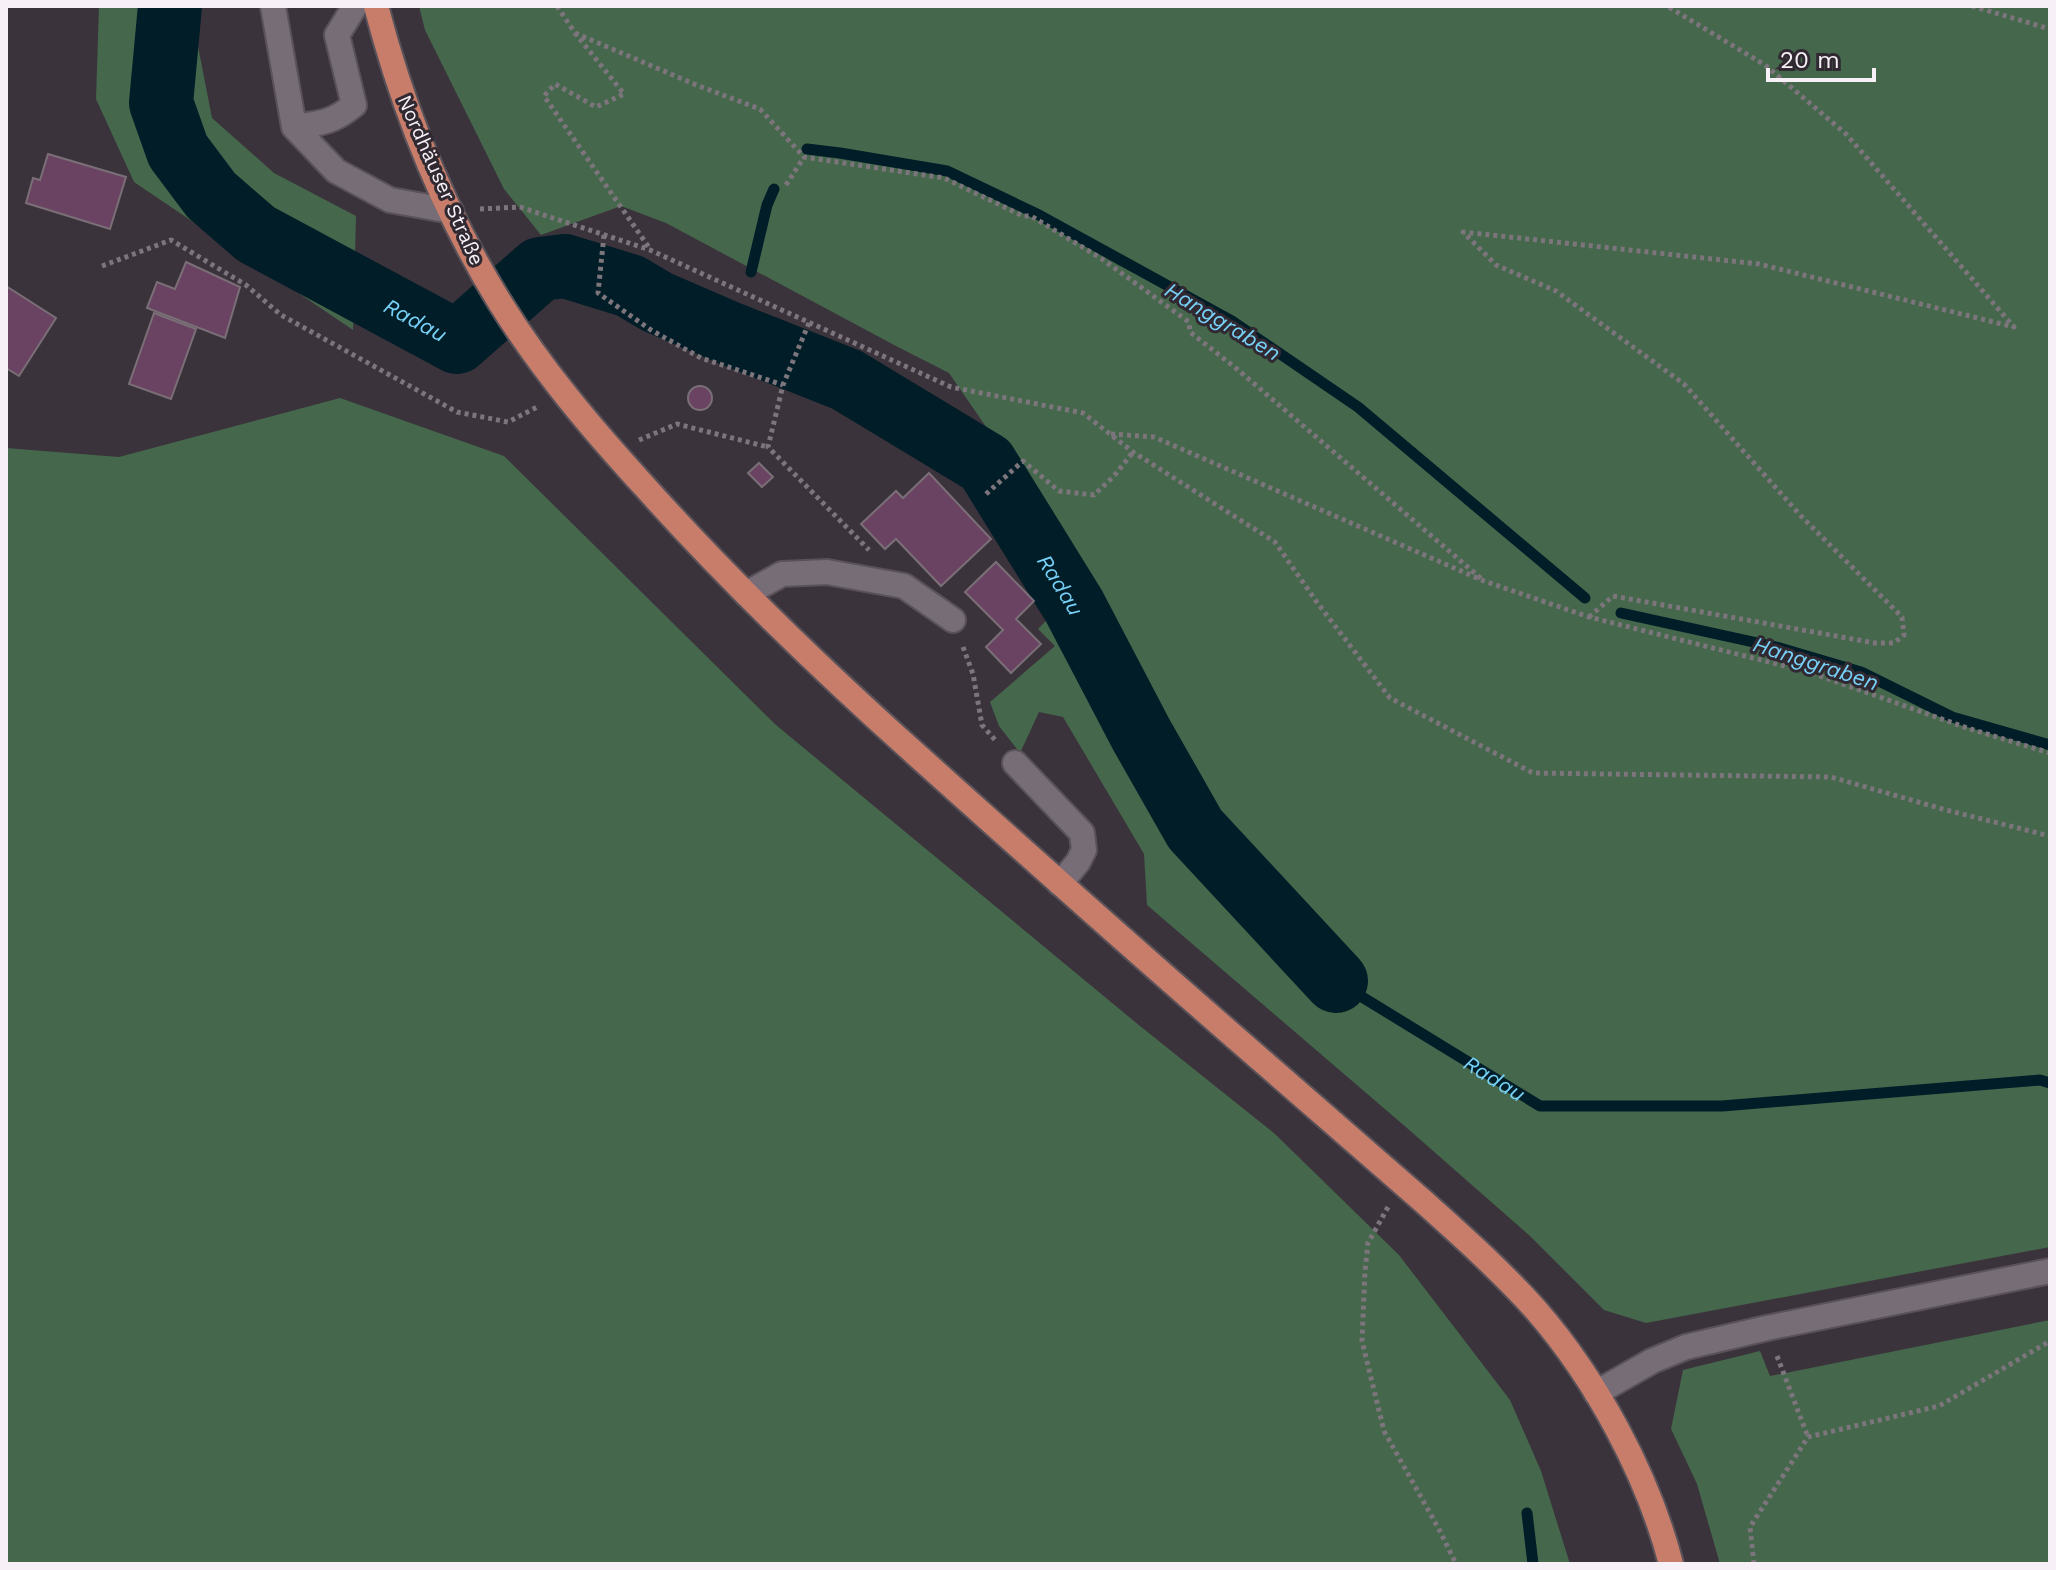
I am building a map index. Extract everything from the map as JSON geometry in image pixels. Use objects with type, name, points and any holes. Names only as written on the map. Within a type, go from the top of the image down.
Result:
[{"type":"main road","name":"Nordhäuser Straße","points":[[376,6],[405,104],[451,211],[479,265],[528,345],[563,394],[676,522],[875,718],[1507,1279],[1566,1348],[1596,1393],[1641,1480],[1671,1564]]},
{"type":"street","points":[[273,6],[294,127],[336,171],[390,200],[451,211]]},
{"type":"street","points":[[294,127],[338,118],[354,105],[337,35],[355,6]]},
{"type":"street","points":[[746,594],[782,574],[827,572],[904,586],[953,620]]},
{"type":"street","points":[[1015,763],[1082,833],[1084,850],[1060,884]]},
{"type":"street","points":[[1596,1393],[1652,1361],[1686,1347],[2048,1272]]},
{"type":"path","points":[[557,6],[624,94],[596,107],[555,84],[544,96],[650,250]]},
{"type":"path","points":[[1589,617],[1613,596],[1875,643],[1894,643],[1904,635],[1902,617],[1800,515],[1684,384],[1556,291],[1496,265],[1463,232],[1759,264],[2014,327],[1846,134],[1765,65],[1667,6]]},
{"type":"path","points":[[1972,6],[2050,29]]},
{"type":"path","points":[[575,33],[760,109],[804,157],[944,178],[1023,216],[1031,216],[1102,259],[1189,322],[1190,332],[1484,581]]},
{"type":"path","points":[[786,185],[804,157]]},
{"type":"path","points":[[451,211],[520,207],[650,250],[951,387],[1083,413],[1133,452],[1275,542],[1390,698],[1533,773],[1831,777],[2050,836]]},
{"type":"path","points":[[604,235],[598,293],[651,330],[701,358],[783,385]]},
{"type":"path","points":[[102,266],[171,240],[246,285],[281,315],[457,412],[508,422],[563,394]]},
{"type":"path","points":[[768,447],[783,385],[809,323]]},
{"type":"path","points":[[612,451],[677,424],[768,447],[904,586]]},
{"type":"path","points":[[1109,434],[1154,437],[1484,581],[1589,617],[1809,672],[1967,728],[2050,753]]},
{"type":"path","points":[[986,494],[1023,461],[1059,491],[1094,495],[1133,452]]},
{"type":"path","points":[[953,620],[973,674],[982,725],[1015,763]]},
{"type":"path","points":[[1402,1183],[1368,1243],[1362,1341],[1384,1431],[1456,1564]]},
{"type":"path","points":[[1767,1328],[1808,1437]]},
{"type":"path","points":[[1754,1564],[1750,1527],[1808,1437],[1939,1406],[2050,1341]]},
{"type":"green space","points":[[99,6],[202,6],[196,36],[212,118],[274,173],[356,216],[353,330],[134,182],[96,99]]},
{"type":"green space","points":[[419,6],[2050,6],[2050,1247],[1646,1323],[1604,1310],[1530,1236],[1147,905],[1144,854],[1063,717],[1039,712],[1020,753],[999,726],[990,702],[1055,646],[1038,629],[1083,583],[1031,492],[949,373],[666,223],[621,206],[541,235],[504,189],[425,30]]},
{"type":"green space","points":[[340,398],[504,456],[776,725],[1275,1134],[1399,1255],[1510,1400],[1541,1471],[1570,1564],[6,1564],[6,448],[119,457]]},
{"type":"green space","points":[[2050,1320],[2050,1564],[1720,1564],[1697,1484],[1671,1429],[1683,1370],[1760,1351],[1770,1376]]},
{"type":"building","points":[[48,154],[126,177],[110,229],[26,203],[33,178],[40,180]]},
{"type":"building","points":[[186,262],[240,287],[225,338],[147,308],[157,282],[175,289]]},
{"type":"building","points":[[6,286],[56,318],[19,376],[6,368]]},
{"type":"building","points":[[154,313],[196,329],[171,399],[129,384]]},
{"type":"building","points":[[700,386],[709,389],[712,398],[709,407],[700,410],[691,407],[688,398],[691,389]]},
{"type":"building","points":[[759,463],[773,477],[762,487],[748,473]]},
{"type":"building","points":[[929,473],[991,539],[941,586],[896,539],[885,549],[861,524],[896,491],[903,498]]},
{"type":"building","points":[[996,562],[1034,601],[1016,619],[1041,644],[1011,673],[986,647],[1003,630],[965,592]]},
{"type":"waterway","name":"Radau","points":[[170,6],[161,103],[178,151],[211,195],[256,234],[457,342],[540,269],[565,266],[630,286],[657,302],[847,380],[986,464],[1074,606],[1195,829],[1336,981]]},
{"type":"waterway","name":"Hanggraben","points":[[807,149],[947,171],[1039,215],[1232,321],[1358,407],[1585,598]]},
{"type":"waterway","name":"Hanggraben","points":[[751,272],[767,205],[774,189]]},
{"type":"waterway","name":"Hanggraben","points":[[1621,613],[1776,647],[1861,672],[1952,717],[2050,745]]},
{"type":"waterway","name":"Radau","points":[[1336,981],[1540,1106],[1722,1106],[2040,1080],[2050,1083]]},
{"type":"waterway","points":[[1527,1513],[1533,1564]]}]
